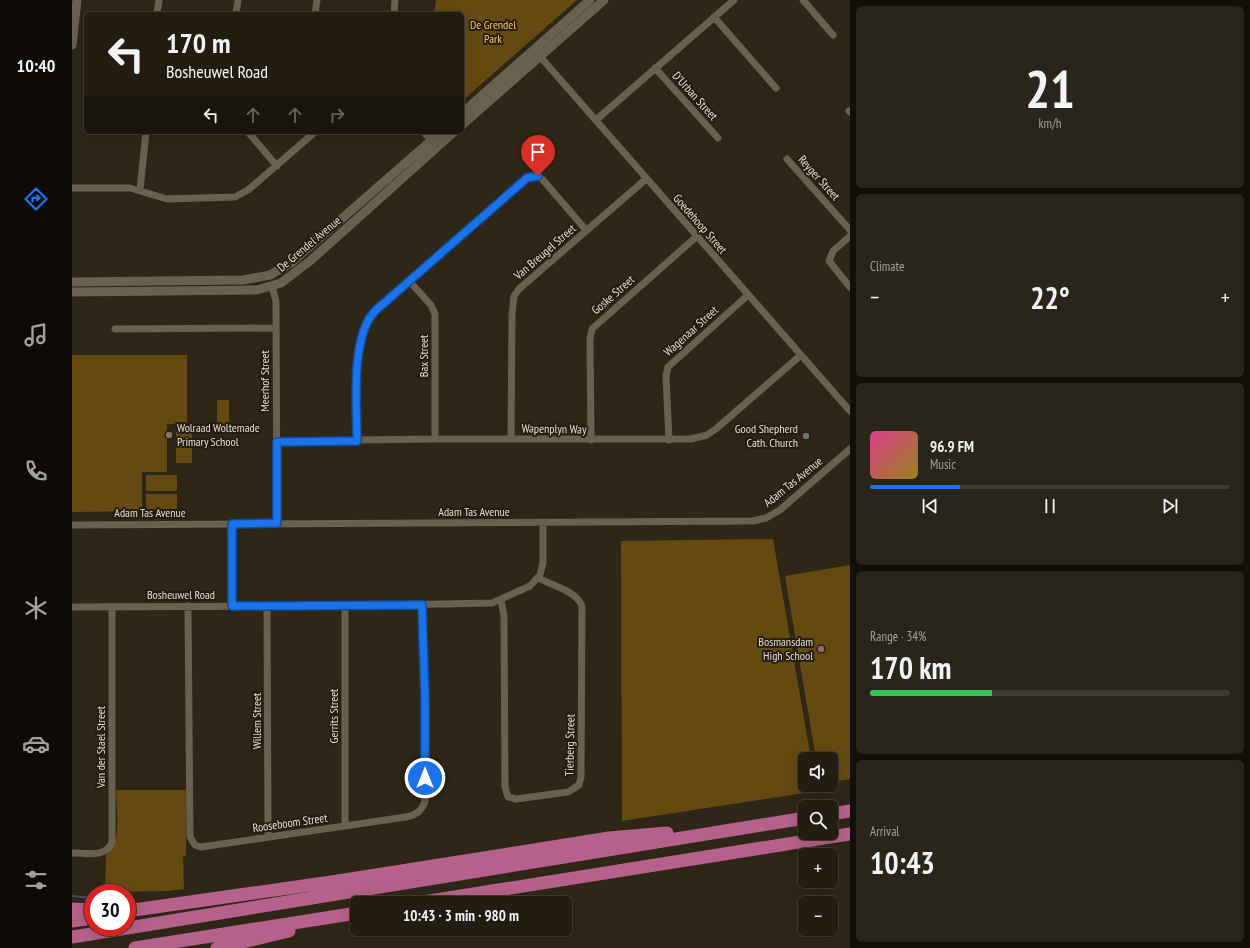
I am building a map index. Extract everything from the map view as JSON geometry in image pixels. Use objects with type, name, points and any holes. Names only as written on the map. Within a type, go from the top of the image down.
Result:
[{"type":"highway","points":[[838,813],[850,811]]},
{"type":"highway","points":[[72,937],[798,819]]},
{"type":"highway","points":[[136,910],[156,906],[338,881],[609,838],[697,829],[721,831]]},
{"type":"highway","points":[[461,896],[850,834]]},
{"type":"highway","points":[[136,907],[156,906]]},
{"type":"highway","points":[[72,909],[84,910]]},
{"type":"highway","points":[[135,948],[350,915]]},
{"type":"highway","points":[[217,948],[350,916]]},
{"type":"highway","points":[[72,922],[84,920]]},
{"type":"street","points":[[72,45],[77,0]]},
{"type":"street","points":[[157,12],[159,0]]},
{"type":"street","points":[[236,12],[238,0]]},
{"type":"street","points":[[315,12],[317,0]]},
{"type":"street","points":[[394,12],[395,0]]},
{"type":"street","points":[[464,123],[537,54],[590,0]]},
{"type":"street","points":[[464,112],[604,0]]},
{"type":"street","name":"D'Urban Street","points":[[596,120],[734,0]]},
{"type":"street","points":[[803,0],[833,35]]},
{"type":"street","points":[[714,17],[776,88]]},
{"type":"street","name":"Goedehoop Street","points":[[537,54],[850,411]]},
{"type":"street","name":"D'Urban Street","points":[[655,68],[718,138]]},
{"type":"street","points":[[140,190],[146,134]]},
{"type":"street","points":[[250,134],[277,166]]},
{"type":"street","points":[[72,188],[130,188],[163,198],[231,198],[243,194],[313,134]]},
{"type":"street","points":[[426,134],[434,144]]},
{"type":"street","name":"De Grendel Avenue","points":[[72,292],[246,291],[272,287],[292,276],[310,261],[434,144],[440,134]]},
{"type":"street","name":"De Grendel Avenue","points":[[72,282],[256,278],[270,275],[283,269],[434,144],[451,134]]},
{"type":"street","name":"Reyger Street","points":[[787,159],[850,230]]},
{"type":"street","points":[[357,441],[357,361],[364,329],[368,320],[375,311],[529,177],[540,177],[586,230]]},
{"type":"street","name":"Van Breugel Street","points":[[511,439],[512,315],[514,296],[519,289],[646,179]]},
{"type":"street","points":[[850,236],[832,251],[829,261],[850,287]]},
{"type":"street","name":"Goske Street","points":[[591,440],[590,339],[592,330],[696,237]]},
{"type":"street","points":[[256,278],[264,281],[272,287],[274,278],[283,269]]},
{"type":"street","name":"Bax Street","points":[[410,282],[431,305],[434,314],[435,439]]},
{"type":"street","name":"Meerhof Street","points":[[272,287],[276,301],[277,523]]},
{"type":"street","name":"Wagenaar Street","points":[[669,440],[666,376],[668,367],[748,295]]},
{"type":"street","points":[[115,329],[276,328]]},
{"type":"street","name":"Wapenplyn Way","points":[[277,442],[435,439],[691,439],[707,435],[801,355]]},
{"type":"street","name":"Adam Tas Avenue","points":[[72,524],[543,523],[760,520],[780,510],[850,449]]},
{"type":"street","points":[[538,578],[543,567],[543,523]]},
{"type":"street","points":[[232,524],[232,606]]},
{"type":"street","name":"Bosheuwel Road","points":[[72,607],[483,605],[501,600],[530,586],[538,578]]},
{"type":"street","name":"Tierberg Street","points":[[501,600],[504,616],[506,794],[511,798],[516,799],[571,791],[579,785],[581,777],[582,607],[575,596],[538,578]]},
{"type":"street","name":"Rooseboom Street","points":[[188,606],[191,839],[195,845],[201,847],[412,816],[423,806],[425,699],[422,605]]},
{"type":"street","name":"Willem Street","points":[[268,606],[268,836]]},
{"type":"street","name":"Gerrits Street","points":[[345,606],[345,826]]},
{"type":"street","name":"Van der Stael Street","points":[[72,853],[103,852],[108,849],[112,842],[112,607]]},
{"type":"green space","name":"De Grendel Park","points":[[436,0],[577,0],[464,99],[464,12],[434,12]]},
{"type":"green space","points":[[72,355],[187,355],[187,424],[167,424],[167,472],[142,472],[142,511],[72,512]]},
{"type":"green space","points":[[217,400],[229,400],[229,431],[217,431]]},
{"type":"green space","points":[[176,432],[192,432],[192,463],[176,463]]},
{"type":"green space","points":[[146,475],[177,475],[177,491],[146,491]]},
{"type":"green space","points":[[146,494],[177,494],[177,509],[146,509]]},
{"type":"green space","points":[[773,539],[810,752],[798,752],[798,792],[810,792],[622,821],[621,541]]},
{"type":"green space","points":[[850,565],[850,779],[838,781],[838,752],[815,752],[785,576]]},
{"type":"green space","points":[[116,790],[186,790],[186,856],[183,857],[184,889],[136,892],[136,884],[105,884],[106,855],[115,842],[117,834]]},
{"type":"waterway","points":[[72,896],[84,897]]},
{"type":"place","name":"Wolraad Woltemade Primary School","points":[[169,435]]},
{"type":"place","name":"Good Shepherd Cath. Church","points":[[806,436]]},
{"type":"place","name":"Bosmansdam High School","points":[[821,649]]},
{"type":"route","points":[[425,778],[425,699],[422,605],[232,606],[232,524],[277,523],[277,442],[357,441],[357,361],[359,347],[368,320],[375,311],[410,282],[527,178],[538,176]]}]
